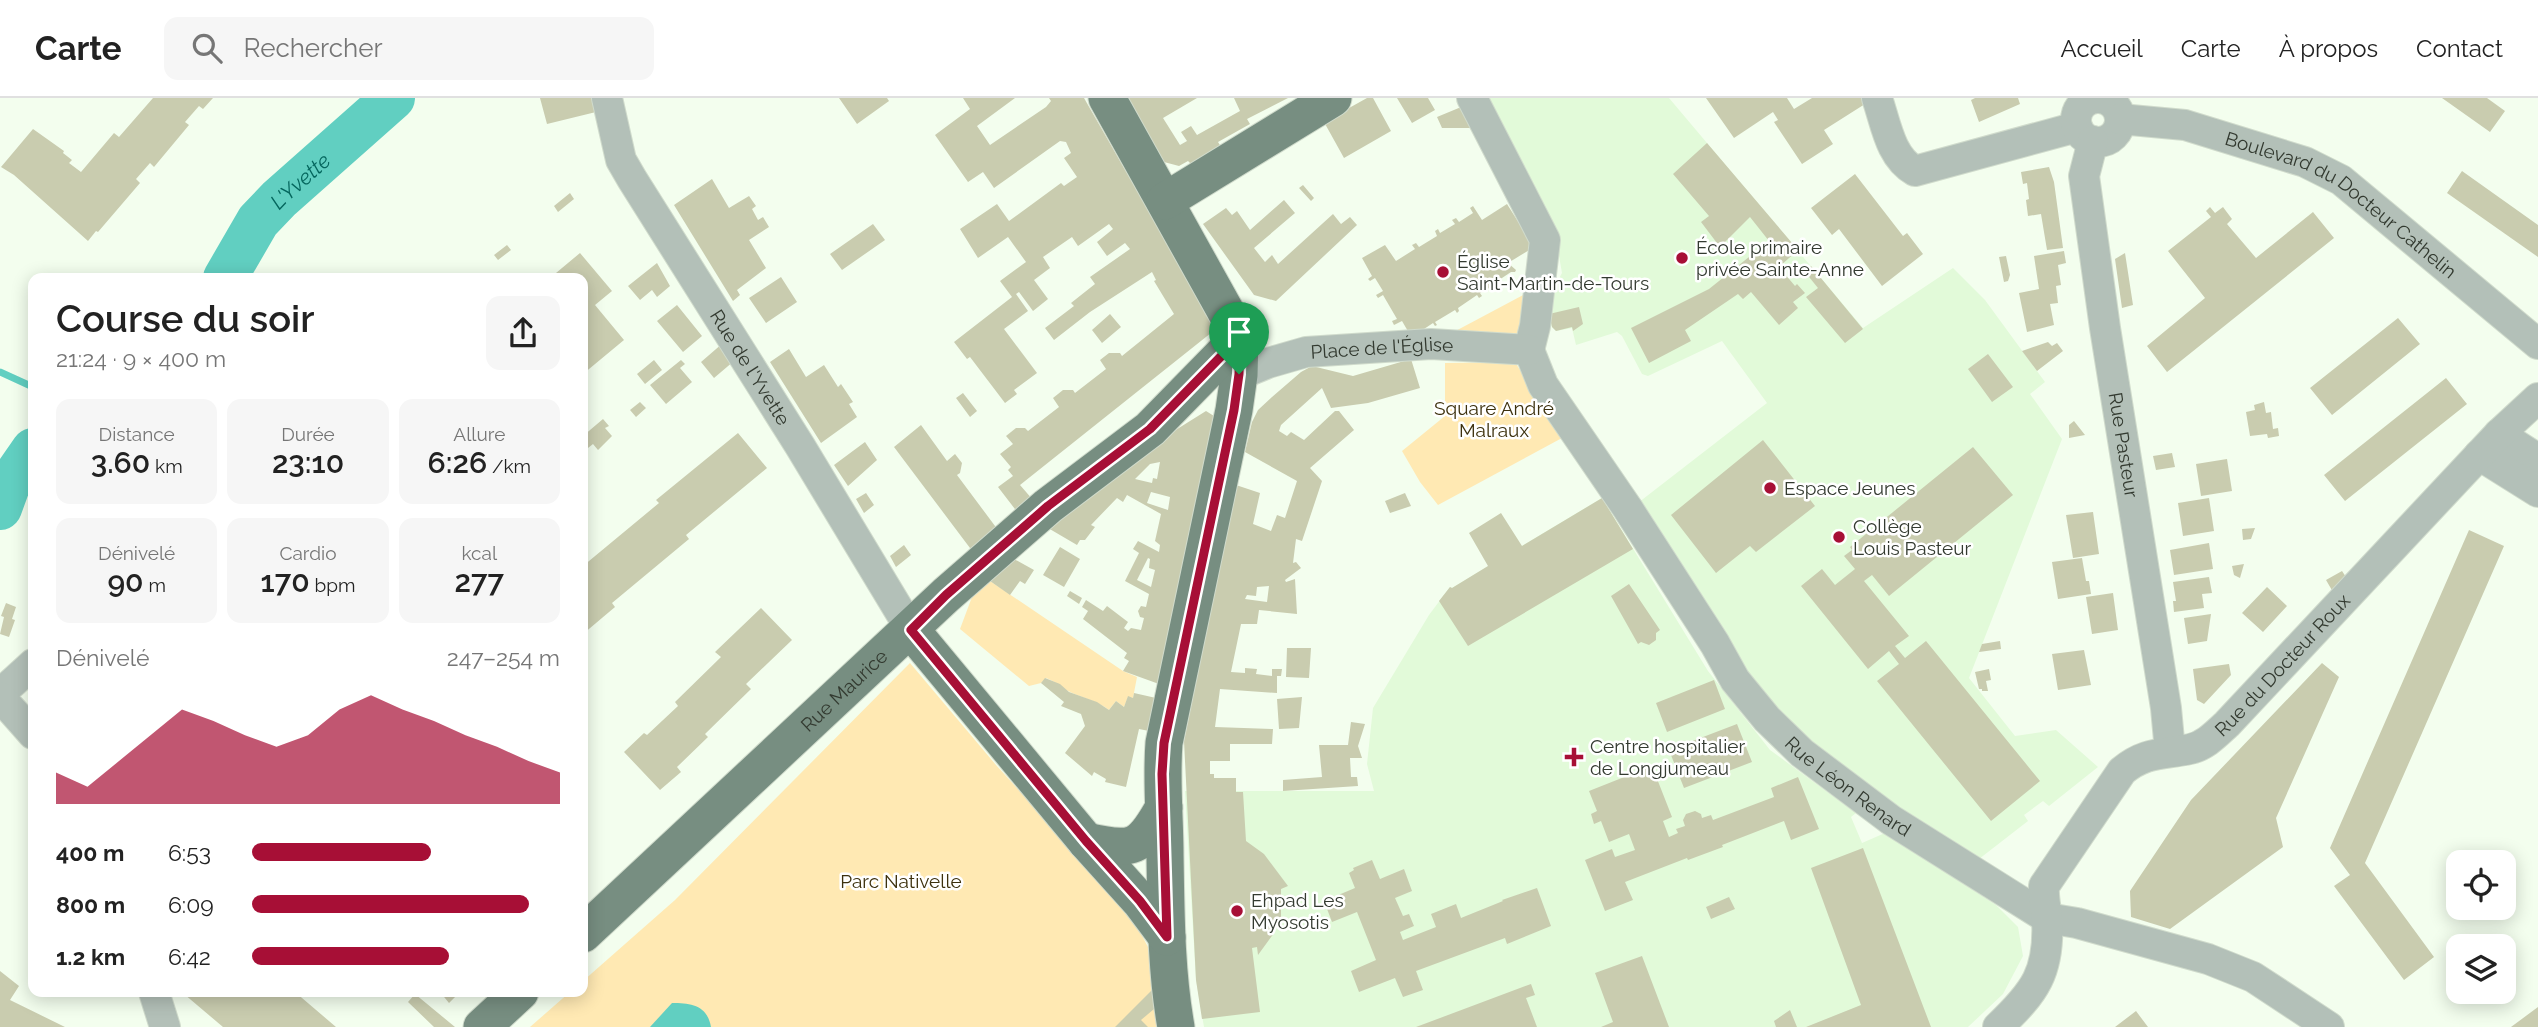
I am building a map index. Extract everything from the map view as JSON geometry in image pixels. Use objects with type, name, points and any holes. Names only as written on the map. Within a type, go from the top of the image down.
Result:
[{"type":"main road","points":[[1107,98],[1240,337],[1237,392],[1164,743],[1162,774],[1167,937],[1170,996],[1176,1027]]},
{"type":"main road","points":[[1165,201],[1333,98]]},
{"type":"main road","name":"Rue Maurice","points":[[588,929],[946,595],[1048,506],[1150,429],[1240,337]]},
{"type":"main road","name":"Rue Maurice","points":[[1177,401],[1210,391],[1224,398],[1237,392]]},
{"type":"main road","points":[[911,630],[1086,841],[1140,901],[1167,937]]},
{"type":"main road","points":[[1086,841],[1121,848],[1139,842],[1152,829],[1164,807]]},
{"type":"main road","points":[[482,1027],[515,997]]},
{"type":"street","name":"Rue de l'Yvette","points":[[607,98],[621,160],[911,630]]},
{"type":"street","points":[[1472,98],[1545,240],[1535,326],[1529,351]]},
{"type":"street","points":[[1877,98],[1896,154],[1904,164],[1915,171],[2082,118]]},
{"type":"street","name":"Boulevard du Docteur Cathelin","points":[[2082,118],[2089,100],[2106,99],[2113,104],[2120,119],[2185,125],[2305,162],[2340,180],[2538,344]]},
{"type":"street","name":"Rue Pasteur","points":[[2082,118],[2084,176],[2105,328],[2166,708],[2170,751]]},
{"type":"street","name":"Place de l'Église","points":[[1237,392],[1268,363],[1306,352],[1431,344],[1529,351]]},
{"type":"street","name":"Rue Léon Renard","points":[[1529,351],[1543,385],[1715,644],[1735,680],[1767,719],[1802,753],[1891,820],[2047,918],[2077,923],[2197,956],[2253,977],[2329,1027]]},
{"type":"street","name":"Rue du Docteur Roux","points":[[1998,1027],[2032,993],[2046,954],[2047,918],[2043,886],[2122,771],[2134,761],[2148,755],[2192,749],[2207,741],[2227,724],[2499,433],[2538,398]]},
{"type":"street","points":[[2499,433],[2538,459]]},
{"type":"street","points":[[2479,456],[2538,492]]},
{"type":"street","points":[[28,669],[0,696],[28,728]]},
{"type":"street","points":[[156,997],[165,1027]]},
{"type":"shaded area","name":"Collège Louis Pasteur","points":[[1486,98],[1669,98],[1863,328],[1953,268],[1985,300],[2045,382],[2030,394],[2062,439],[1969,678],[2015,736],[2056,730],[2098,767],[2049,806],[2043,801],[2024,815],[2028,821],[1979,859],[1939,836],[1803,740],[1755,691],[1634,506],[1767,403],[1722,341],[1648,376],[1642,374],[1622,336],[1617,332],[1576,345],[1572,328],[1556,331],[1552,327],[1546,303],[1562,273],[1556,239]]},
{"type":"shaded area","name":"Centre hospitalier de Longjumeau","points":[[1602,498],[1708,671],[1770,750],[1856,813],[1851,817],[1862,843],[1885,833],[1996,905],[2018,927],[2023,956],[2003,994],[1968,1027],[1204,1027],[1196,980],[1185,791],[1374,791],[1367,764],[1373,708],[1429,615],[1450,587]]},
{"type":"green space","points":[[1527,293],[1520,335],[1448,335]]},
{"type":"green space","name":"Square André Malraux","points":[[1515,362],[1562,438],[1438,505],[1420,482],[1402,451],[1445,416],[1445,363]]},
{"type":"green space","points":[[990,581],[1123,671],[1137,677],[1133,698],[1128,697],[1124,707],[1116,701],[1109,710],[1046,678],[1041,683],[1029,686],[960,629],[975,589]]},
{"type":"green space","name":"Parc Nativelle","points":[[910,663],[996,765],[1130,913],[1148,947],[1161,1027],[530,1027],[564,997],[588,997],[588,977],[675,900]]},
{"type":"water","points":[[672,1003],[686,1004],[702,1010],[711,1027],[650,1027]]},
{"type":"building","points":[[153,98],[213,98],[203,109],[199,106],[185,122],[189,125],[154,167],[150,163],[136,179],[140,183],[88,241],[14,175],[1,167],[33,129],[64,151],[72,160],[69,163],[81,172],[114,133],[119,137]]},
{"type":"building","points":[[540,98],[592,98],[596,112],[547,124]]},
{"type":"building","points":[[839,98],[887,98],[889,101],[857,124]]},
{"type":"building","points":[[963,98],[1015,98],[977,126],[990,145],[1046,107],[1051,101],[1049,98],[1084,98],[1216,329],[1020,485],[1033,500],[1018,513],[998,487],[1013,476],[1008,470],[1011,467],[1000,454],[1013,444],[1006,436],[1016,428],[1025,428],[1028,431],[1059,407],[1053,398],[1063,390],[1073,390],[1075,393],[1106,369],[1100,360],[1109,353],[1120,353],[1122,356],[1174,314],[1154,281],[1156,280],[1152,272],[1090,312],[1054,340],[1045,328],[1074,306],[1071,303],[1095,284],[1090,277],[1130,249],[1125,243],[1107,256],[1097,242],[1113,229],[1109,224],[1078,246],[1072,237],[1043,257],[1050,268],[1034,280],[1048,299],[1033,311],[1019,292],[1016,294],[1028,311],[1004,329],[1037,373],[1014,390],[1017,394],[1005,403],[970,357],[967,359],[954,342],[1012,297],[1000,281],[1026,262],[1008,237],[978,258],[960,229],[997,204],[1009,221],[1061,183],[1064,186],[1077,177],[1064,158],[1071,153],[1066,142],[1060,141],[994,188],[983,172],[968,182],[935,135],[970,109]]},
{"type":"building","points":[[1127,98],[1197,98],[1163,118],[1180,145],[1187,141],[1181,132],[1191,126],[1197,135],[1240,111],[1234,98],[1288,98],[1247,119],[1250,124],[1218,142],[1221,147],[1192,165],[1188,161],[1179,166],[1164,162]]},
{"type":"building","points":[[1367,98],[1373,98],[1391,131],[1344,158],[1324,122]]},
{"type":"building","points":[[1397,98],[1428,98],[1435,110],[1412,123]]},
{"type":"building","points":[[1706,98],[1787,98],[1794,109],[1812,98],[1861,98],[1865,104],[1824,130],[1833,144],[1802,164],[1774,122],[1778,120],[1773,112],[1734,138]]},
{"type":"building","points":[[2018,98],[2020,104],[1979,122],[1971,100]]},
{"type":"building","points":[[2442,98],[2487,98],[2505,111],[2490,132]]},
{"type":"building","points":[[1466,105],[1476,128],[1442,128],[1437,117]]},
{"type":"building","points":[[1707,143],[1798,250],[1779,267],[1795,286],[1797,284],[1805,293],[1793,302],[1798,308],[1779,325],[1751,292],[1743,299],[1738,294],[1685,330],[1691,341],[1649,363],[1631,328],[1709,289],[1769,241],[1750,217],[1720,247],[1701,222],[1709,216],[1673,174]]},
{"type":"building","points":[[2049,167],[2054,182],[2063,248],[2047,250],[2041,214],[2028,216],[2027,183],[2023,184],[2021,172]]},
{"type":"building","points":[[2462,171],[2538,225],[2538,257],[2447,193]]},
{"type":"building","points":[[1855,174],[1903,236],[1907,233],[1923,254],[1882,286],[1839,229],[1832,235],[1811,208]]},
{"type":"building","points":[[712,179],[729,208],[749,196],[756,206],[752,209],[758,220],[763,217],[769,227],[749,240],[766,268],[737,290],[740,295],[733,301],[674,205]]},
{"type":"building","points":[[1303,185],[1314,198],[1311,201],[1299,188]]},
{"type":"building","points":[[570,193],[574,199],[558,212],[554,206]]},
{"type":"building","points":[[1284,200],[1295,213],[1254,248],[1265,262],[1272,255],[1278,264],[1333,214],[1341,224],[1350,217],[1357,225],[1276,301],[1254,295],[1203,224],[1226,208],[1232,215],[1237,211],[1250,230]]},
{"type":"building","name":"Église Saint-Martin-de-Tours","points":[[1507,204],[1534,247],[1508,263],[1515,272],[1499,280],[1497,291],[1491,287],[1480,293],[1482,296],[1479,298],[1477,295],[1458,308],[1457,313],[1455,310],[1435,322],[1437,325],[1433,323],[1415,335],[1409,333],[1402,321],[1394,325],[1392,321],[1397,319],[1383,295],[1378,298],[1376,295],[1383,291],[1375,278],[1370,281],[1368,279],[1372,276],[1362,258],[1385,245],[1396,261],[1415,249],[1412,245],[1416,243],[1419,247],[1437,236],[1435,231],[1438,229],[1440,233],[1455,224],[1452,220],[1456,218],[1459,222],[1473,213],[1470,208],[1473,206],[1482,220]]},
{"type":"building","points":[[2210,207],[2215,213],[2223,207],[2232,219],[2227,224],[2256,258],[2313,212],[2334,238],[2167,372],[2147,346],[2205,298],[2168,251],[2211,217],[2206,211]]},
{"type":"building","points":[[873,224],[885,240],[842,270],[830,254]]},
{"type":"building","points":[[507,245],[511,250],[498,260],[494,255]]},
{"type":"building","points":[[2064,251],[2066,263],[2058,265],[2061,285],[2056,286],[2058,303],[2050,304],[2054,325],[2027,332],[2019,293],[2039,289],[2034,256]]},
{"type":"building","points":[[580,253],[612,291],[595,305],[624,340],[588,370],[588,273],[556,273]]},
{"type":"building","points":[[2125,253],[2133,305],[2122,308],[2115,259]]},
{"type":"building","points":[[2006,256],[2010,275],[2008,281],[2004,282],[1999,257]]},
{"type":"building","points":[[657,263],[670,286],[657,297],[652,290],[640,300],[628,286]]},
{"type":"building","points":[[1811,266],[1863,329],[1845,343],[1806,297],[1818,288],[1805,272]]},
{"type":"building","points":[[781,277],[797,302],[766,323],[749,298]]},
{"type":"building","points":[[677,305],[702,336],[683,352],[657,321]]},
{"type":"building","points":[[1579,307],[1583,324],[1573,331],[1572,327],[1556,331],[1552,327],[1549,314]]},
{"type":"building","points":[[1110,314],[1121,327],[1102,343],[1092,330]]},
{"type":"building","points":[[2398,318],[2420,344],[2332,415],[2310,388]]},
{"type":"building","points":[[2048,342],[2052,346],[2057,343],[2063,351],[2037,371],[2022,351]]},
{"type":"building","points":[[723,343],[734,361],[714,378],[701,362]]},
{"type":"building","points":[[789,349],[806,377],[824,365],[838,387],[841,384],[853,402],[849,404],[857,417],[821,443],[770,362]]},
{"type":"building","points":[[1988,354],[2013,387],[1992,402],[1968,369]]},
{"type":"building","points":[[1411,359],[1420,388],[1368,403],[1331,408],[1322,388],[1281,425],[1279,431],[1287,436],[1291,432],[1304,440],[1335,411],[1339,411],[1354,430],[1310,468],[1322,481],[1302,541],[1296,539],[1293,563],[1296,562],[1301,568],[1285,580],[1295,579],[1297,614],[1259,610],[1257,624],[1241,624],[1231,672],[1245,673],[1245,668],[1257,669],[1256,674],[1272,676],[1272,669],[1282,669],[1281,676],[1277,676],[1277,693],[1220,689],[1215,727],[1273,729],[1272,744],[1230,744],[1230,761],[1210,761],[1210,774],[1214,774],[1214,778],[1236,778],[1236,792],[1243,792],[1246,841],[1264,854],[1288,886],[1281,889],[1281,917],[1274,933],[1258,955],[1257,947],[1252,948],[1260,1012],[1202,1019],[1196,980],[1184,741],[1236,485],[1260,493],[1253,524],[1271,531],[1277,515],[1285,518],[1297,481],[1245,452],[1252,422],[1258,410],[1301,372],[1312,366],[1353,376]],"holes":[[[1269,586],[1267,602],[1245,599],[1247,595],[1256,596],[1257,587]]]},
{"type":"building","points":[[654,360],[662,370],[645,384],[637,374]]},
{"type":"building","points":[[681,360],[685,364],[680,368],[692,382],[666,404],[650,385]]},
{"type":"building","points":[[2446,378],[2467,404],[2345,501],[2324,475]]},
{"type":"building","points":[[963,393],[977,411],[970,417],[956,398]]},
{"type":"building","points":[[640,402],[646,408],[636,417],[630,410]]},
{"type":"building","points":[[2264,402],[2266,413],[2271,412],[2273,429],[2278,428],[2279,436],[2250,436],[2246,412],[2255,410],[2254,405]]},
{"type":"building","points":[[1206,411],[1214,416],[1159,684],[1123,671],[1129,661],[1124,658],[1127,653],[1083,619],[1088,611],[1082,607],[1086,600],[1103,611],[1107,606],[1128,622],[1124,628],[1128,631],[1131,628],[1141,630],[1144,618],[1140,617],[1138,611],[1141,606],[1146,607],[1149,594],[1125,581],[1139,553],[1133,549],[1138,541],[1159,552],[1160,545],[1155,541],[1161,514],[1127,495],[1123,502],[1117,498],[1091,525],[1095,527],[1085,540],[1080,540],[1077,545],[1048,528],[1166,436]],"holes":[[[1160,462],[1157,479],[1153,478],[1152,483],[1135,479],[1150,464]],[[1151,492],[1170,497],[1168,510],[1147,503]],[[1148,558],[1150,559],[1149,568],[1155,570],[1151,587],[1137,580]]]},
{"type":"building","points":[[603,419],[609,426],[605,428],[612,436],[598,450],[593,444],[588,448],[588,432]]},
{"type":"building","points":[[2074,421],[2085,435],[2069,438],[2069,425]]},
{"type":"building","points":[[921,425],[947,461],[955,454],[962,463],[957,475],[998,530],[973,552],[894,447]]},
{"type":"building","points":[[738,433],[767,468],[686,535],[689,539],[612,603],[615,607],[588,630],[588,562],[659,503],[656,500]]},
{"type":"building","points":[[1763,440],[1815,506],[1756,552],[1750,546],[1716,573],[1671,515]]},
{"type":"building","points":[[865,442],[877,460],[848,486],[834,465]]},
{"type":"building","points":[[1973,447],[2013,495],[1889,596],[1872,575],[1864,581],[1909,636],[1895,646],[1905,658],[1926,641],[2040,781],[1991,821],[1877,681],[1899,664],[1889,651],[1868,669],[1801,586],[1822,569],[1835,585],[1855,569],[1844,556],[1852,550],[1850,547]]},
{"type":"building","points":[[2172,453],[2175,467],[2156,470],[2153,456]]},
{"type":"building","points":[[2227,459],[2232,491],[2201,496],[2196,464]]},
{"type":"building","points":[[866,493],[874,505],[864,513],[856,499]]},
{"type":"building","points":[[1405,493],[1411,506],[1390,513],[1385,501]]},
{"type":"building","points":[[1602,498],[1633,549],[1468,646],[1439,601],[1450,587],[1488,566],[1469,533],[1501,513],[1522,546]]},
{"type":"building","points":[[2209,498],[2214,531],[2183,536],[2178,503]]},
{"type":"building","points":[[2093,512],[2099,554],[2073,558],[2066,515]]},
{"type":"building","points":[[2255,528],[2251,539],[2243,540],[2242,529]]},
{"type":"building","points":[[2469,530],[2504,546],[2365,863],[2434,957],[2404,980],[2334,886],[2350,875],[2330,848]]},
{"type":"building","points":[[2209,543],[2213,569],[2174,575],[2170,550]]},
{"type":"building","points":[[904,545],[911,555],[896,567],[890,556]]},
{"type":"building","points":[[1060,547],[1080,559],[1064,587],[1043,575]]},
{"type":"building","points":[[2082,558],[2091,594],[2058,599],[2052,562]]},
{"type":"building","points":[[1014,559],[1034,570],[1025,584],[1020,581],[1010,595],[990,581]]},
{"type":"building","points":[[2244,564],[2240,578],[2234,575],[2232,566]]},
{"type":"building","points":[[2342,571],[2346,577],[2333,592],[2326,580]]},
{"type":"building","points":[[2209,577],[2212,593],[2202,594],[2204,608],[2174,612],[2173,601],[2176,601],[2173,582]]},
{"type":"building","points":[[1629,584],[1660,630],[1656,633],[1656,640],[1649,645],[1641,642],[1638,644],[1611,596]]},
{"type":"building","points":[[2267,587],[2287,606],[2263,632],[2242,613]]},
{"type":"building","points":[[1070,591],[1082,598],[1079,604],[1067,596]]},
{"type":"building","points":[[2113,593],[2118,630],[2092,634],[2086,597]]},
{"type":"building","points":[[6,603],[16,607],[9,637],[0,634],[4,617],[1,616]]},
{"type":"building","points":[[761,608],[792,640],[746,684],[751,689],[705,734],[708,737],[677,767],[681,772],[660,790],[624,752],[678,706],[675,702],[721,657],[715,652]]},
{"type":"building","points":[[2211,614],[2207,641],[2188,644],[2184,618]]},
{"type":"building","points":[[2000,641],[2001,649],[1979,652],[1982,644]]},
{"type":"building","points":[[1287,648],[1311,648],[1309,678],[1286,677]]},
{"type":"building","points":[[2084,650],[2091,685],[2058,690],[2052,654]]},
{"type":"building","points":[[2322,663],[2339,677],[2276,818],[2283,847],[2170,929],[2131,917],[2130,891],[2191,800]]},
{"type":"building","points":[[2229,664],[2231,675],[2204,704],[2197,700],[2193,669]]},
{"type":"building","points":[[1989,669],[1991,680],[1986,681],[1988,691],[1982,691],[1979,689],[1975,672]]},
{"type":"building","points":[[1045,678],[1109,710],[1116,701],[1124,707],[1128,696],[1133,698],[1134,693],[1156,698],[1149,731],[1139,729],[1126,787],[1105,782],[1106,779],[1094,772],[1092,776],[1065,753],[1085,726],[1081,714],[1061,706],[1064,702],[1041,683]]},
{"type":"building","points":[[1714,680],[1725,709],[1667,732],[1656,703]]},
{"type":"building","points":[[1302,697],[1299,728],[1279,729],[1277,699]]},
{"type":"building","points":[[1351,722],[1365,724],[1358,746],[1362,758],[1350,758],[1351,777],[1357,777],[1358,786],[1283,791],[1283,780],[1322,777],[1319,745],[1348,745]]},
{"type":"building","points":[[1737,724],[1752,762],[1684,788],[1669,750]]},
{"type":"building","points":[[1652,766],[1672,817],[1663,821],[1669,837],[1678,833],[1676,829],[1685,826],[1683,820],[1686,814],[1695,811],[1701,814],[1702,818],[1711,815],[1713,820],[1774,797],[1771,788],[1798,777],[1819,829],[1791,840],[1784,821],[1722,845],[1723,847],[1688,860],[1687,858],[1625,882],[1633,900],[1605,911],[1585,860],[1612,849],[1615,857],[1635,850],[1629,834],[1609,842],[1601,821],[1594,824],[1591,814],[1597,811],[1589,791]]},
{"type":"building","points":[[1863,848],[1931,1027],[1806,1027],[1861,1005],[1811,868]]},
{"type":"building","points":[[1372,860],[1380,879],[1404,869],[1412,891],[1395,898],[1403,916],[1409,914],[1414,926],[1400,932],[1403,940],[1436,927],[1431,914],[1456,904],[1461,918],[1537,888],[1551,926],[1507,944],[1505,938],[1416,971],[1423,990],[1403,997],[1395,978],[1359,992],[1351,971],[1376,960],[1357,912],[1332,922],[1324,901],[1355,888],[1349,873],[1353,868]]},
{"type":"building","points":[[1729,897],[1735,909],[1711,919],[1706,907]]},
{"type":"building","points":[[1642,956],[1669,1027],[1601,1027],[1613,1022],[1595,973]]},
{"type":"building","points":[[0,971],[19,986],[10,1000],[65,1027],[0,1027]]},
{"type":"building","points":[[1531,984],[1535,995],[1526,998],[1537,1027],[1416,1027]]},
{"type":"building","points":[[1152,990],[1154,1009],[1141,1020],[1148,1027],[1115,1027]]},
{"type":"building","points":[[188,997],[301,997],[336,1027],[223,1027]]},
{"type":"building","points":[[412,997],[419,997],[455,1027],[434,1027],[408,1002]]},
{"type":"building","points":[[444,997],[455,997],[449,1003]]},
{"type":"building","points":[[2538,1007],[2538,1027],[2511,1027]]},
{"type":"building","points":[[1790,1010],[1797,1027],[1776,1027],[1774,1021]]},
{"type":"building","points":[[2136,1011],[2148,1027],[2115,1027]]},
{"type":"waterway","name":"L'Yvette","points":[[228,273],[258,221],[279,199],[393,98]]},
{"type":"waterway","points":[[0,372],[28,385]]},
{"type":"waterway","name":"L'Yvette","points":[[0,508],[8,486],[28,457]]},
{"type":"place","name":"École primaire privée Sainte-Anne","points":[[1682,258]]},
{"type":"place","name":"Église Saint-Martin-de-Tours","points":[[1443,272]]},
{"type":"place","name":"Espace Jeunes","points":[[1770,488]]},
{"type":"place","name":"Collège Louis Pasteur","points":[[1839,537]]},
{"type":"place","name":"Centre hospitalier de Longjumeau","points":[[1574,757]]},
{"type":"place","name":"Ehpad Les Myosotis","points":[[1237,911]]},
{"type":"route","points":[[1240,337],[1239,374],[1234,410],[1164,743],[1162,774],[1167,937],[1140,901],[1086,841],[911,630],[946,595],[1048,506],[1150,429],[1240,337]]}]
